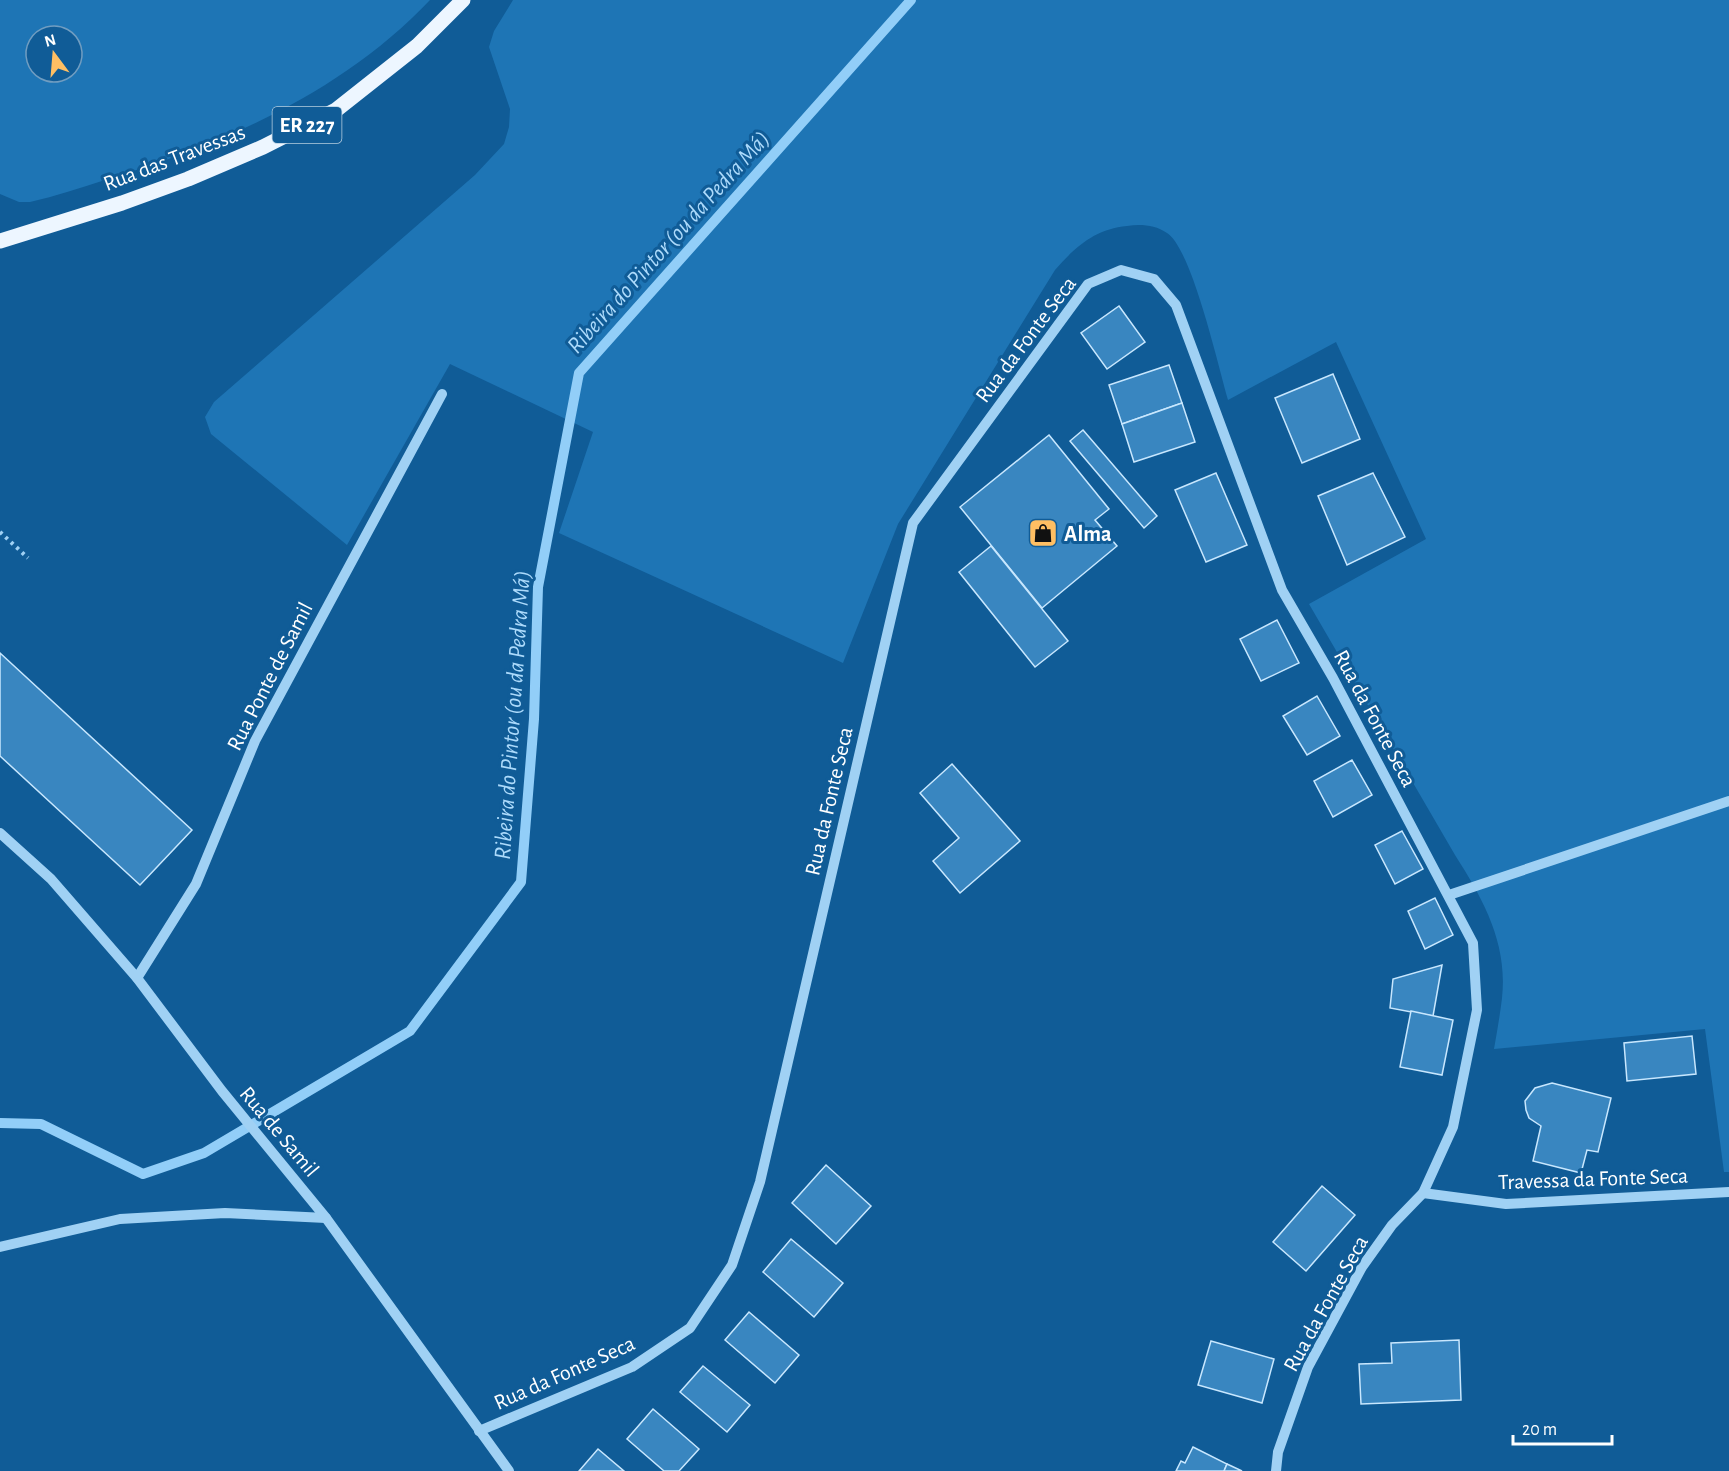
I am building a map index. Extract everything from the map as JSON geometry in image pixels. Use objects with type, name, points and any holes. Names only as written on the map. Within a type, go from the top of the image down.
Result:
[{"type":"main road","name":"Rua das Travessas","points":[[0,241],[122,203],[188,179],[262,147],[336,110],[417,46],[463,0]]},
{"type":"street","name":"Rua da Fonte Seca","points":[[479,1431],[632,1367],[690,1328],[732,1265],[760,1182],[913,523],[1088,284],[1121,270],[1154,279],[1176,305],[1282,590],[1333,678],[1473,943],[1477,1010],[1453,1127],[1423,1193],[1392,1225],[1362,1267],[1308,1367],[1278,1452],[1276,1471]]},
{"type":"street","name":"Rua Ponte de Samil","points":[[137,978],[196,884],[255,741],[442,394]]},
{"type":"street","points":[[1449,895],[1729,801]]},
{"type":"street","name":"Rua de Samil","points":[[0,833],[51,879],[137,978],[222,1091],[326,1218],[509,1471]]},
{"type":"street","name":"Travessa da Fonte Seca","points":[[1423,1193],[1506,1204],[1729,1192]]},
{"type":"street","points":[[0,1247],[120,1219],[225,1213],[326,1218]]},
{"type":"path","points":[[0,532],[28,558]]},
{"type":"shaded area","points":[[0,0],[430,0],[396,33],[359,62],[280,111],[194,150],[150,166],[49,197],[30,202],[19,202],[0,194]]},
{"type":"shaded area","points":[[513,0],[1729,0],[1729,1172],[1724,1172],[1705,1029],[1494,1049],[1503,978],[1497,940],[1484,905],[1309,604],[1426,539],[1336,342],[1228,400],[1195,284],[1176,243],[1162,230],[1137,225],[1105,231],[1086,240],[1055,270],[898,524],[843,663],[559,533],[593,432],[450,364],[347,545],[211,434],[205,417],[214,402],[475,175],[504,144],[509,127],[510,109],[489,47],[494,31]]},
{"type":"building","points":[[1119,306],[1145,342],[1107,369],[1081,333]]},
{"type":"building","points":[[1169,365],[1182,403],[1122,424],[1109,385]]},
{"type":"building","points":[[1333,374],[1360,439],[1302,463],[1275,398]]},
{"type":"building","points":[[1182,403],[1195,442],[1134,462],[1122,424]]},
{"type":"building","points":[[1083,430],[1157,516],[1144,528],[1070,441]]},
{"type":"building","name":"Alma","points":[[1049,435],[1109,509],[1095,520],[1117,546],[1042,608],[960,507]]},
{"type":"building","points":[[1216,473],[1247,545],[1206,562],[1175,490]]},
{"type":"building","points":[[1373,473],[1405,537],[1347,565],[1318,496]]},
{"type":"building","points":[[991,546],[1068,641],[1035,667],[959,572]]},
{"type":"building","points":[[1277,620],[1299,663],[1261,681],[1240,639]]},
{"type":"building","points":[[0,653],[192,830],[140,885],[0,756]]},
{"type":"building","points":[[1317,696],[1340,736],[1307,755],[1283,716]]},
{"type":"building","points":[[1352,760],[1372,795],[1333,817],[1314,781]]},
{"type":"building","points":[[952,764],[1020,841],[960,893],[933,861],[959,838],[920,793]]},
{"type":"building","points":[[1402,831],[1423,869],[1395,884],[1375,845]]},
{"type":"building","points":[[1435,898],[1453,935],[1425,949],[1408,911]]},
{"type":"building","points":[[1442,965],[1433,1016],[1390,1008],[1393,979]]},
{"type":"building","points":[[1411,1011],[1453,1020],[1442,1075],[1400,1067]]},
{"type":"building","points":[[1692,1036],[1696,1074],[1627,1081],[1624,1043]]},
{"type":"building","points":[[1552,1083],[1611,1098],[1598,1152],[1587,1150],[1581,1173],[1533,1161],[1541,1126],[1529,1118],[1525,1101],[1535,1088]]},
{"type":"building","points":[[826,1165],[871,1206],[836,1244],[792,1203]]},
{"type":"building","points":[[1322,1186],[1355,1215],[1306,1271],[1273,1242]]},
{"type":"building","points":[[791,1239],[843,1283],[814,1317],[763,1272]]},
{"type":"building","points":[[749,1312],[799,1355],[775,1383],[725,1340]]},
{"type":"building","points":[[1459,1340],[1461,1400],[1361,1404],[1359,1364],[1392,1363],[1391,1343]]},
{"type":"building","points":[[1211,1341],[1274,1359],[1262,1403],[1198,1385]]},
{"type":"building","points":[[703,1366],[750,1405],[727,1432],[680,1392]]},
{"type":"building","points":[[653,1409],[699,1449],[679,1471],[664,1471],[627,1439]]},
{"type":"building","points":[[1193,1447],[1227,1464],[1224,1471],[1176,1471],[1181,1461],[1185,1463]]},
{"type":"building","points":[[598,1449],[624,1471],[579,1471]]},
{"type":"building","points":[[1227,1464],[1242,1471],[1224,1471]]},
{"type":"waterway","name":"Ribeira do Pintor (ou da Pedra Má)","points":[[0,1123],[41,1124],[143,1174],[204,1153],[410,1031],[521,882],[534,719],[538,587],[579,373],[911,0]]},
{"type":"place","name":"Alma","points":[[1043,533]]}]
